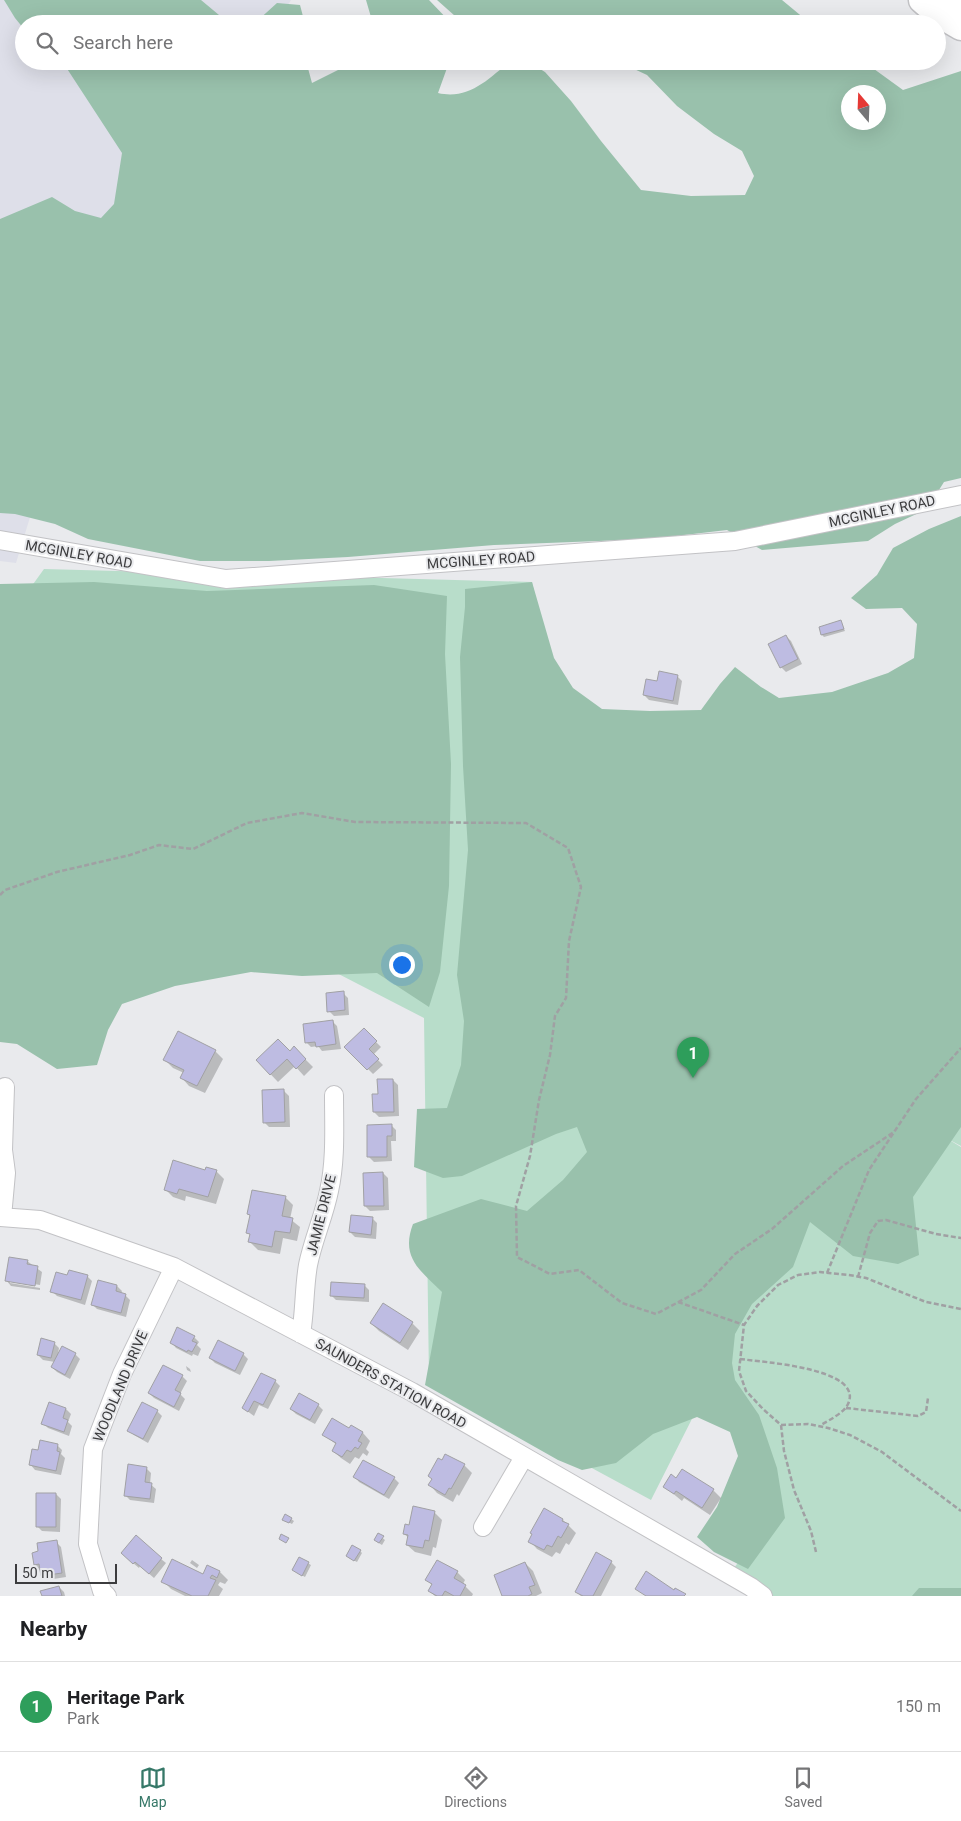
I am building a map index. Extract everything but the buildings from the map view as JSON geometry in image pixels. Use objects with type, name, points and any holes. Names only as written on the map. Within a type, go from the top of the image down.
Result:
[{"type":"highway","points":[[922,0],[940,15]]},
{"type":"highway","points":[[955,0],[961,4]]},
{"type":"highway","points":[[946,18],[961,27]]},
{"type":"street","name":"MCGINLEY ROAD","points":[[0,540],[226,579],[735,541],[961,494]]},
{"type":"street","points":[[1,1217],[6,1173],[2,1150],[5,1087]]},
{"type":"street","name":"JAMIE DRIVE","points":[[301,1334],[305,1314],[307,1273],[310,1256],[329,1191],[334,1149],[334,1095]]},
{"type":"street","name":"SAUNDERS STATION ROAD","points":[[1,1217],[40,1220],[174,1267],[412,1392],[753,1593]]},
{"type":"street","name":"WOODLAND DRIVE","points":[[107,1596],[102,1591],[88,1544],[93,1449],[122,1374],[174,1267]]},
{"type":"street","points":[[483,1527],[524,1458]]},
{"type":"path","points":[[0,895],[5,890],[57,872],[130,855],[159,845],[193,849],[248,823],[302,813],[355,822],[526,823],[568,848],[581,887],[569,941],[566,998],[555,1016],[550,1055],[530,1156],[516,1206],[517,1258],[550,1274],[580,1270],[622,1303],[656,1314],[701,1290],[735,1254],[772,1229],[843,1166],[894,1132]]},
{"type":"path","points":[[827,1273],[869,1170],[916,1099],[961,1048]]},
{"type":"path","points":[[858,1277],[870,1233],[878,1222],[886,1220],[936,1234],[961,1238]]},
{"type":"path","points":[[816,1552],[811,1531],[794,1490],[784,1451],[781,1425],[746,1391],[739,1371],[744,1325],[757,1306],[778,1285],[798,1275],[827,1273],[858,1277],[898,1290],[926,1302],[961,1309]]},
{"type":"path","points":[[678,1302],[744,1325]]},
{"type":"path","points":[[740,1359],[810,1370],[838,1379],[847,1385],[850,1397],[846,1408],[820,1426]]},
{"type":"path","points":[[846,1408],[918,1416],[926,1412],[928,1398]]},
{"type":"path","points":[[781,1425],[808,1424],[850,1435],[882,1452],[961,1511]]},
{"type":"shaded area","points":[[0,0],[42,0],[31,15],[15,15],[15,70],[87,70],[141,155],[16,563],[0,561]]},
{"type":"shaded area","points":[[183,0],[291,0],[282,15],[205,15]]},
{"type":"green space","points":[[4,0],[201,0],[219,15],[15,15],[15,18]]},
{"type":"green space","points":[[366,0],[429,0],[443,15],[370,15]]},
{"type":"green space","points":[[437,0],[782,0],[800,15],[454,15]]},
{"type":"green space","points":[[277,3],[300,5],[303,15],[264,15]]},
{"type":"green space","points":[[68,70],[308,70],[312,83],[338,70],[446,70],[438,93],[459,94],[477,87],[500,70],[542,70],[571,101],[641,190],[691,196],[745,195],[754,176],[742,151],[714,134],[677,106],[647,75],[636,70],[875,70],[903,90],[961,71],[961,478],[944,482],[927,509],[895,524],[868,541],[762,550],[727,530],[650,539],[494,545],[348,557],[269,561],[200,561],[88,539],[55,524],[15,514],[0,513],[0,219],[52,197],[75,211],[101,218],[114,204],[122,153]]},
{"type":"green space","points":[[961,516],[961,1127],[913,1197],[919,1255],[898,1264],[853,1256],[810,1222],[793,1267],[752,1304],[735,1334],[732,1363],[735,1380],[759,1415],[777,1468],[785,1518],[748,1569],[714,1552],[697,1537],[717,1507],[738,1456],[730,1432],[697,1417],[653,1434],[616,1463],[582,1470],[558,1460],[425,1385],[442,1292],[420,1270],[411,1255],[409,1246],[413,1224],[481,1199],[527,1211],[563,1180],[587,1152],[577,1127],[556,1134],[462,1176],[443,1178],[414,1167],[417,1109],[447,1108],[461,1065],[464,1021],[457,975],[468,850],[463,766],[460,657],[465,589],[532,582],[554,658],[573,688],[602,709],[650,711],[701,710],[735,667],[779,698],[832,692],[888,673],[914,658],[917,624],[902,608],[866,609],[851,598],[877,575],[893,548],[929,529]]},
{"type":"green space","points":[[44,569],[532,582],[625,998],[961,953],[961,1146],[946,1138],[961,1147],[961,1596],[771,1596],[734,1568],[755,1540],[761,1433],[701,1401],[651,1500],[429,1380],[424,1018],[259,933],[0,630]]},
{"type":"green space","points":[[94,582],[207,591],[374,585],[447,596],[445,654],[451,764],[449,886],[440,972],[429,1007],[377,973],[302,976],[251,972],[175,986],[122,1004],[108,1030],[97,1065],[57,1069],[17,1044],[0,1042],[0,584]]},
{"type":"green space","points":[[919,1588],[961,1588],[961,1596],[912,1596]]},
{"type":"place","name":"Heritage Park","points":[[693,1078]]}]
